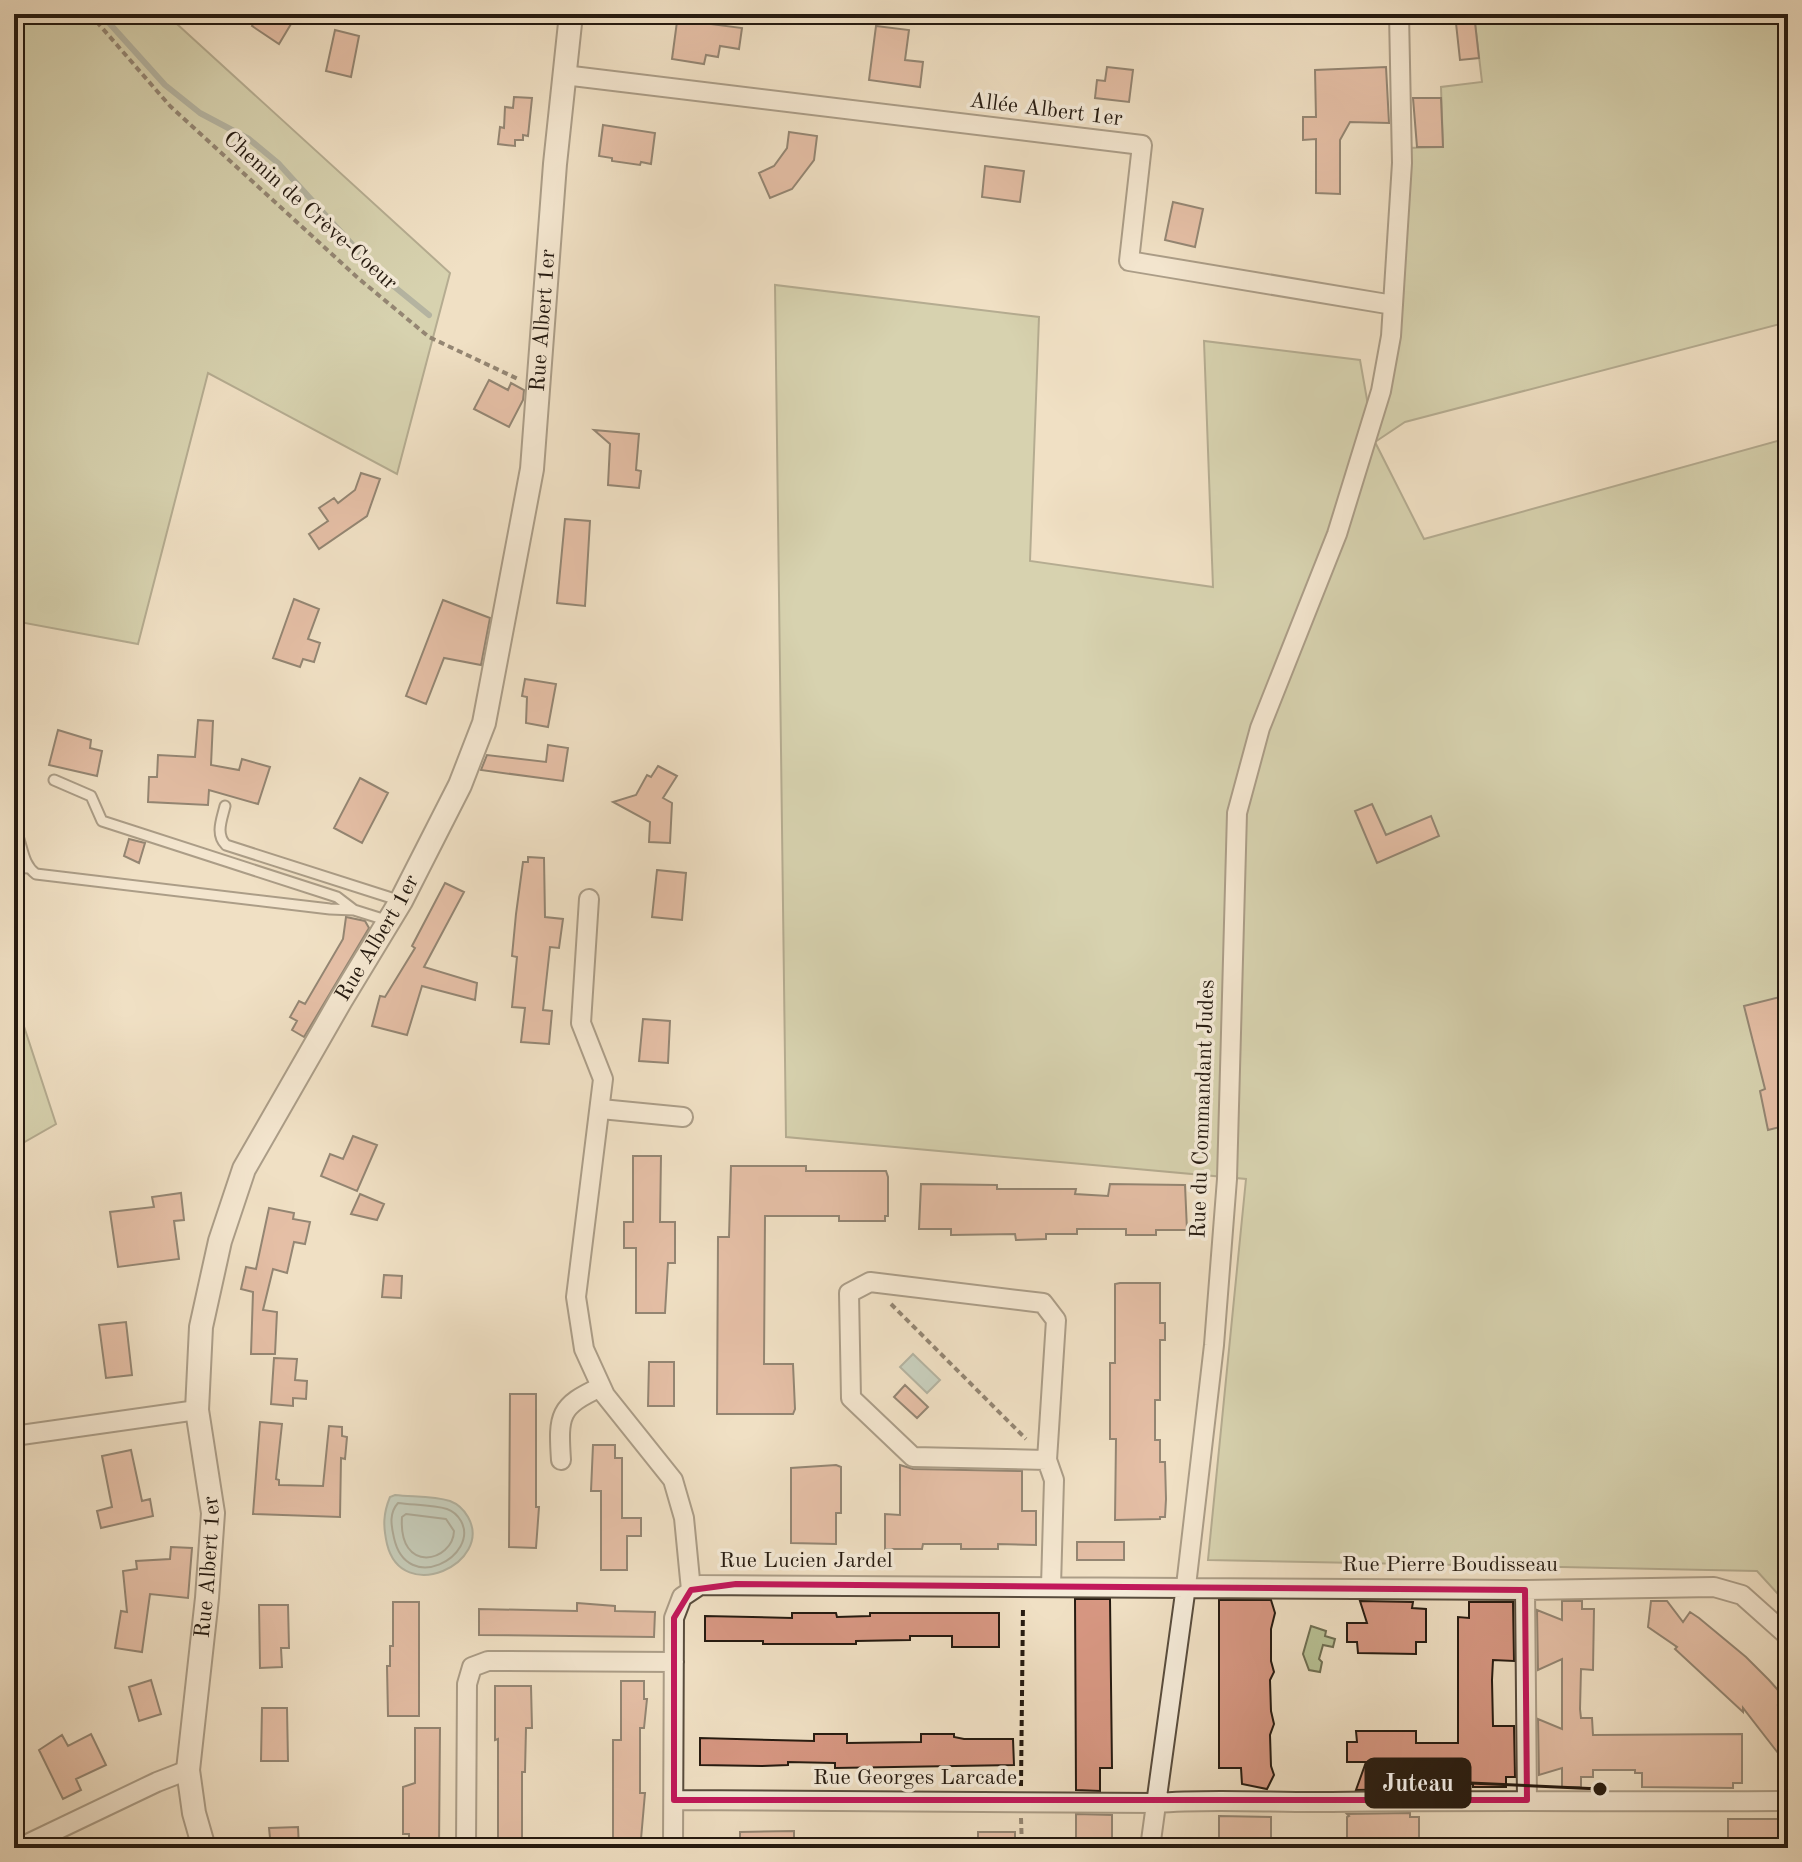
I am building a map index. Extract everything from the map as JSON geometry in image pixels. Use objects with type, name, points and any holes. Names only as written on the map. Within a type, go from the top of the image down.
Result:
[{"type":"street","name":"Rue Albert 1er","points":[[204,1848],[194,1813],[188,1770],[213,1513],[197,1410],[201,1327],[220,1241],[244,1169],[401,901],[460,785],[484,723],[532,469],[555,164],[571,14]]},
{"type":"street","name":"Rue du Commandant Judes","points":[[1150,1848],[1186,1586],[1214,1345],[1227,1179],[1237,813],[1260,728],[1337,534],[1381,391],[1391,336],[1402,163],[1399,14]]},
{"type":"street","name":"Allée Albert 1er","points":[[564,75],[1142,145],[1129,261],[1393,305]]},
{"type":"street","points":[[589,899],[581,1023],[603,1079],[576,1297],[584,1349],[601,1387],[673,1480],[684,1518],[691,1590]]},
{"type":"street","points":[[601,1109],[683,1117]]},
{"type":"street","points":[[1047,1460],[913,1457],[851,1398],[849,1293],[870,1282],[1043,1303],[1056,1320],[1047,1460],[1054,1480],[1051,1586]]},
{"type":"street","points":[[561,1460],[559,1428],[566,1408],[583,1395],[601,1387]]},
{"type":"street","points":[[14,1436],[197,1410]]},
{"type":"street","name":"Rue Lucien Jardel","points":[[673,1848],[674,1618],[682,1597],[700,1585],[1186,1586]]},
{"type":"street","name":"Rue Pierre Boudisseau","points":[[1186,1586],[1525,1590],[1714,1587],[1742,1595],[1788,1636]]},
{"type":"street","points":[[1525,1590],[1527,1800]]},
{"type":"street","points":[[466,1848],[467,1684],[472,1667],[488,1661],[674,1662]]},
{"type":"street","points":[[19,1848],[188,1770]]},
{"type":"street","name":"Rue Georges Larcade","points":[[674,1800],[1021,1803],[1788,1801]]},
{"type":"lane","points":[[54,780],[91,796],[102,821],[337,897],[354,910]]},
{"type":"lane","points":[[225,806],[220,832],[221,840],[226,845],[401,901]]},
{"type":"lane","points":[[14,827],[28,868]]},
{"type":"lane","points":[[14,867],[28,868],[36,874],[354,910],[389,921]]},
{"type":"path","name":"Chemin de Crève-Coeur","points":[[90,14],[170,106],[370,288],[429,337],[540,389]]},
{"type":"path","points":[[870,1282],[1047,1460]]},
{"type":"path","points":[[1022,1848],[1023,1586]]},
{"type":"highlighted area","points":[[736,1584],[1525,1590],[1527,1800],[674,1800],[674,1618],[691,1590]]},
{"type":"green space","points":[[14,14],[166,14],[450,273],[397,474],[208,373],[138,644],[14,621]]},
{"type":"green space","points":[[1474,14],[1788,14],[1788,322],[1405,422],[1375,442],[1424,539],[1788,438],[1788,1605],[1757,1571],[1208,1560],[1246,1179],[786,1137],[775,285],[1039,317],[1030,561],[1213,587],[1204,341],[1360,360],[1374,439],[1407,148],[1443,147],[1441,87],[1482,82]]},
{"type":"green space","points":[[14,996],[56,1124],[14,1148]]},
{"type":"green space","points":[[1311,1626],[1326,1631],[1325,1636],[1335,1639],[1333,1647],[1323,1645],[1319,1659],[1322,1662],[1320,1672],[1309,1670],[1303,1654]]},
{"type":"water","points":[[913,1354],[940,1380],[927,1393],[900,1367]]},
{"type":"water","points":[[390,1497],[443,1499],[463,1510],[473,1534],[468,1549],[458,1562],[443,1571],[426,1575],[410,1572],[396,1563],[387,1544],[384,1526]]},
{"type":"building","points":[[259,14],[297,14],[279,44],[252,26]]},
{"type":"building","points":[[678,14],[711,14],[710,24],[742,28],[739,49],[720,46],[718,57],[706,55],[704,64],[672,59]]},
{"type":"building","points":[[1455,14],[1474,14],[1479,58],[1460,60]]},
{"type":"building","points":[[876,26],[909,30],[905,60],[923,62],[920,87],[869,80]]},
{"type":"building","points":[[335,30],[359,36],[351,77],[326,71]]},
{"type":"building","points":[[1107,67],[1133,70],[1129,102],[1095,98],[1097,80],[1105,81]]},
{"type":"building","points":[[1386,67],[1389,123],[1350,122],[1340,140],[1340,194],[1316,193],[1316,139],[1303,140],[1303,117],[1316,117],[1315,70]]},
{"type":"building","points":[[514,97],[532,98],[528,136],[523,135],[523,140],[515,140],[515,146],[498,144],[500,127],[504,128],[505,107],[513,108]]},
{"type":"building","points":[[1413,98],[1441,98],[1443,147],[1417,147]]},
{"type":"building","points":[[603,125],[655,133],[651,164],[612,161],[612,158],[599,156]]},
{"type":"building","points":[[789,132],[817,136],[814,160],[792,189],[770,198],[759,173],[774,166],[787,148]]},
{"type":"building","points":[[985,166],[1024,171],[1020,202],[982,197]]},
{"type":"building","points":[[1173,202],[1203,209],[1195,247],[1165,240]]},
{"type":"building","points":[[489,380],[508,390],[511,383],[524,390],[523,400],[509,427],[474,409]]},
{"type":"building","points":[[594,430],[639,434],[636,470],[641,471],[639,488],[608,485],[610,444]]},
{"type":"building","points":[[361,473],[380,479],[367,516],[319,549],[309,534],[328,521],[319,508],[334,498],[338,503],[355,490]]},
{"type":"building","points":[[565,519],[590,521],[585,606],[557,603]]},
{"type":"building","points":[[294,599],[319,609],[308,639],[320,643],[314,662],[303,659],[300,667],[273,658]]},
{"type":"building","points":[[443,600],[490,618],[481,665],[444,658],[426,704],[406,696]]},
{"type":"building","points":[[525,679],[556,684],[548,727],[526,723],[527,697],[522,696]]},
{"type":"building","points":[[198,720],[213,721],[211,765],[239,770],[242,759],[270,767],[258,804],[209,790],[208,805],[148,802],[149,777],[157,777],[158,755],[195,757]]},
{"type":"building","points":[[58,730],[91,740],[90,748],[102,751],[97,776],[49,765]]},
{"type":"building","points":[[548,745],[568,748],[563,781],[481,770],[487,755],[546,762]]},
{"type":"building","points":[[658,766],[677,776],[663,798],[672,803],[670,843],[649,842],[650,822],[613,802],[636,795],[647,775],[651,777]]},
{"type":"building","points":[[360,778],[388,793],[362,843],[334,828]]},
{"type":"building","points":[[1372,804],[1386,835],[1431,816],[1439,836],[1377,863],[1355,811]]},
{"type":"building","points":[[129,839],[145,843],[139,863],[124,856]]},
{"type":"building","points":[[528,857],[544,858],[545,917],[563,919],[559,948],[550,947],[543,1010],[552,1011],[549,1044],[521,1042],[525,1008],[512,1007],[517,957],[512,956],[516,914],[523,862],[528,862]]},
{"type":"building","points":[[657,870],[686,873],[682,920],[652,917]]},
{"type":"building","points":[[445,883],[464,892],[424,967],[477,983],[475,1000],[422,986],[407,1035],[372,1026],[380,996],[385,997],[415,948],[412,946]]},
{"type":"building","points":[[346,917],[365,921],[369,928],[304,1037],[292,1030],[297,1021],[290,1017],[299,1001],[305,1004],[343,939]]},
{"type":"building","points":[[1788,995],[1788,1125],[1768,1130],[1760,1091],[1765,1089],[1744,1006]]},
{"type":"building","points":[[643,1019],[670,1021],[668,1063],[639,1061]]},
{"type":"building","points":[[353,1136],[377,1145],[357,1191],[321,1176],[330,1154],[343,1159]]},
{"type":"building","points":[[633,1156],[661,1156],[660,1222],[675,1222],[675,1263],[668,1263],[665,1313],[636,1313],[636,1248],[624,1248],[624,1222],[633,1222]]},
{"type":"building","points":[[731,1166],[806,1166],[806,1171],[886,1171],[888,1177],[888,1216],[885,1216],[885,1221],[839,1221],[839,1216],[765,1216],[764,1364],[793,1364],[793,1414],[717,1414],[718,1237],[729,1237]]},
{"type":"building","points":[[921,1184],[997,1185],[997,1189],[1076,1189],[1075,1194],[1108,1196],[1110,1184],[1185,1185],[1187,1230],[1156,1230],[1156,1235],[1126,1235],[1126,1229],[1077,1229],[1077,1234],[1046,1234],[1046,1239],[1016,1240],[1015,1234],[951,1235],[951,1229],[919,1229]]},
{"type":"building","points":[[181,1193],[184,1220],[174,1221],[179,1259],[118,1267],[110,1212],[154,1207],[152,1197]]},
{"type":"building","points":[[360,1194],[384,1204],[377,1220],[351,1214]]},
{"type":"building","points":[[269,1208],[294,1213],[293,1219],[310,1222],[305,1244],[294,1242],[287,1273],[273,1269],[263,1310],[277,1312],[275,1354],[251,1354],[253,1292],[241,1289],[246,1267],[256,1269]]},
{"type":"building","points":[[384,1275],[402,1276],[401,1298],[382,1297]]},
{"type":"building","points":[[1160,1283],[1160,1323],[1165,1323],[1165,1340],[1160,1340],[1160,1400],[1155,1400],[1155,1440],[1160,1440],[1160,1462],[1165,1462],[1166,1499],[1165,1517],[1160,1519],[1115,1520],[1116,1439],[1110,1439],[1110,1363],[1115,1363],[1115,1284]]},
{"type":"building","points":[[126,1322],[132,1375],[106,1378],[99,1325]]},
{"type":"building","points":[[274,1358],[297,1359],[295,1380],[307,1381],[306,1399],[293,1398],[293,1406],[271,1404]]},
{"type":"building","points":[[649,1362],[674,1362],[674,1406],[648,1406]]},
{"type":"building","points":[[905,1385],[928,1407],[917,1418],[894,1397]]},
{"type":"building","points":[[510,1394],[536,1394],[536,1507],[539,1507],[536,1548],[509,1547]]},
{"type":"building","points":[[260,1422],[282,1424],[276,1479],[279,1485],[323,1486],[329,1426],[342,1427],[342,1436],[347,1437],[345,1459],[341,1458],[340,1517],[253,1514]]},
{"type":"building","points":[[593,1445],[615,1445],[615,1458],[622,1458],[622,1518],[641,1518],[641,1536],[627,1536],[627,1570],[601,1570],[601,1491],[591,1491]]},
{"type":"building","points":[[131,1450],[142,1501],[150,1499],[153,1516],[101,1528],[97,1511],[112,1507],[102,1456]]},
{"type":"building","points":[[900,1465],[913,1469],[1022,1471],[1022,1511],[1036,1511],[1036,1545],[998,1544],[998,1549],[961,1549],[961,1544],[923,1544],[922,1549],[885,1549],[885,1514],[900,1515]]},
{"type":"building","points":[[841,1467],[841,1513],[836,1513],[836,1544],[791,1543],[791,1468]]},
{"type":"building","points":[[1077,1542],[1124,1542],[1124,1560],[1077,1560]]},
{"type":"building","points":[[171,1547],[192,1548],[188,1598],[150,1594],[142,1652],[115,1648],[121,1611],[127,1612],[123,1571],[137,1569],[136,1561],[170,1559]]},
{"type":"building","points":[[1075,1599],[1110,1599],[1112,1768],[1100,1768],[1100,1791],[1076,1790]]},
{"type":"building","points":[[1219,1600],[1271,1600],[1275,1613],[1271,1629],[1274,1672],[1270,1680],[1274,1724],[1270,1735],[1271,1766],[1274,1775],[1267,1789],[1242,1784],[1241,1768],[1219,1768]]},
{"type":"building","points":[[1360,1601],[1413,1602],[1412,1608],[1426,1609],[1426,1642],[1416,1642],[1416,1654],[1358,1653],[1357,1642],[1347,1642],[1347,1623],[1367,1623]]},
{"type":"building","points":[[1562,1601],[1582,1601],[1582,1609],[1594,1609],[1593,1670],[1581,1669],[1580,1709],[1581,1718],[1592,1718],[1593,1735],[1742,1734],[1742,1783],[1733,1783],[1733,1788],[1642,1787],[1642,1773],[1635,1773],[1635,1770],[1593,1770],[1593,1777],[1581,1777],[1581,1787],[1562,1787],[1562,1768],[1539,1775],[1538,1719],[1562,1729],[1562,1659],[1538,1670],[1537,1610],[1562,1620]]},
{"type":"building","points":[[1651,1601],[1667,1601],[1683,1622],[1690,1612],[1699,1618],[1769,1680],[1785,1698],[1778,1705],[1788,1714],[1788,1746],[1778,1753],[1743,1708],[1743,1712],[1675,1649],[1677,1647],[1648,1627]]},
{"type":"building","points":[[393,1602],[419,1602],[419,1716],[388,1716],[387,1666],[390,1666],[390,1646],[393,1646]]},
{"type":"building","points":[[1469,1602],[1513,1602],[1514,1661],[1493,1660],[1492,1680],[1493,1726],[1514,1726],[1515,1777],[1506,1777],[1506,1787],[1473,1787],[1473,1784],[1468,1784],[1469,1768],[1426,1767],[1426,1777],[1411,1776],[1411,1789],[1356,1790],[1366,1762],[1347,1762],[1347,1742],[1357,1742],[1356,1731],[1416,1731],[1416,1743],[1458,1743],[1458,1617],[1469,1618]]},
{"type":"building","points":[[577,1603],[615,1606],[615,1611],[655,1612],[654,1637],[479,1635],[479,1609],[577,1611]]},
{"type":"building","points":[[259,1605],[288,1605],[289,1648],[281,1648],[282,1667],[260,1668]]},
{"type":"building","points":[[792,1613],[836,1613],[837,1617],[870,1616],[870,1613],[999,1613],[999,1647],[952,1647],[952,1636],[910,1636],[910,1640],[856,1641],[856,1644],[705,1641],[705,1616],[792,1618]]},
{"type":"building","points":[[151,1680],[161,1714],[139,1721],[129,1687]]},
{"type":"building","points":[[621,1681],[644,1681],[644,1699],[647,1699],[644,1728],[640,1728],[640,1793],[645,1793],[641,1839],[613,1838],[613,1740],[621,1740]]},
{"type":"building","points":[[495,1686],[531,1686],[532,1728],[526,1728],[525,1772],[522,1772],[522,1838],[498,1838]]},
{"type":"building","points":[[262,1708],[287,1708],[288,1761],[261,1761]]},
{"type":"building","points":[[415,1728],[440,1728],[439,1848],[409,1848],[409,1834],[403,1834],[403,1787],[415,1783]]},
{"type":"building","points":[[91,1734],[106,1765],[76,1779],[81,1790],[63,1799],[39,1750],[62,1735],[68,1746]]},
{"type":"building","points":[[814,1734],[847,1734],[847,1743],[921,1742],[921,1734],[954,1734],[954,1737],[964,1739],[1013,1739],[1014,1765],[835,1768],[835,1763],[788,1762],[788,1765],[762,1766],[700,1765],[700,1738],[814,1741]]},
{"type":"building","points":[[1410,1813],[1410,1817],[1419,1817],[1419,1840],[1364,1840],[1364,1847],[1347,1847],[1347,1814]]},
{"type":"building","points":[[1076,1814],[1112,1815],[1112,1848],[1076,1848]]},
{"type":"building","points":[[1219,1816],[1271,1817],[1271,1848],[1219,1848]]},
{"type":"building","points":[[1728,1819],[1788,1819],[1788,1842],[1728,1842]]},
{"type":"building","points":[[298,1827],[299,1848],[271,1848],[269,1828]]},
{"type":"building","points":[[794,1831],[794,1848],[740,1848],[740,1832]]},
{"type":"building","points":[[978,1832],[1015,1832],[1015,1848],[978,1848]]},
{"type":"waterway","points":[[101,14],[165,85],[200,113],[249,139],[278,163],[380,275],[429,315]]},
{"type":"place","name":"Juteau","points":[[1600,1789]]}]
